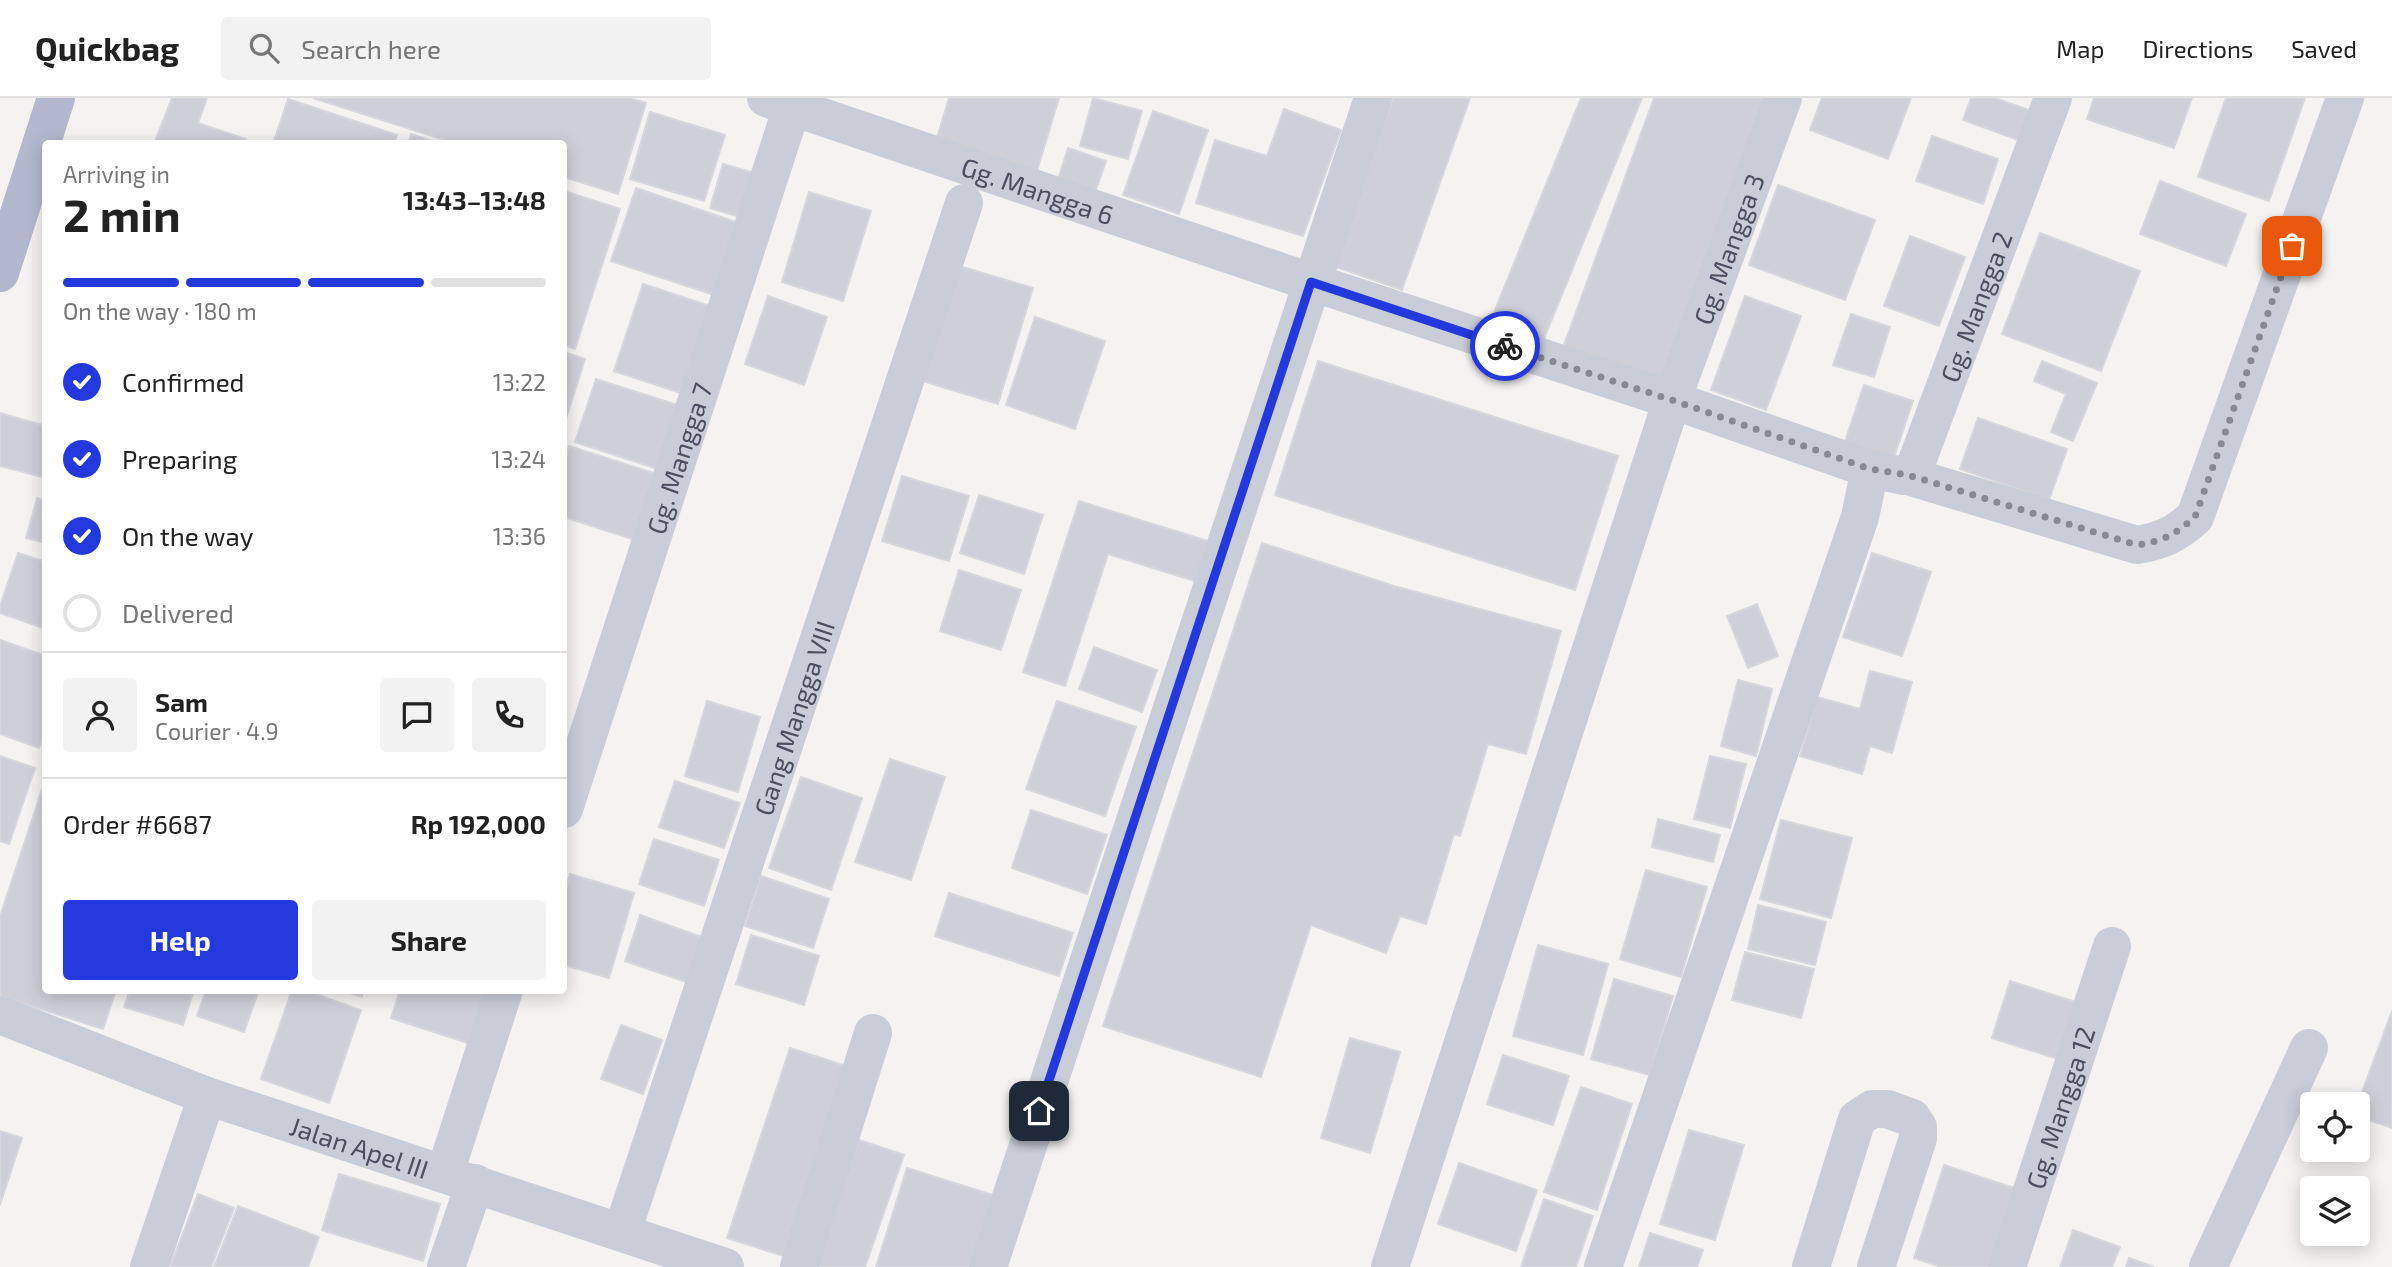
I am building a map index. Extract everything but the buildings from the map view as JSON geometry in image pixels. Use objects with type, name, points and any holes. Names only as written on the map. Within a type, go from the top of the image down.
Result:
[{"type":"main road","points":[[0,191],[29,98]]},
{"type":"main road","points":[[3,253],[56,98]]},
{"type":"street","points":[[988,1267],[1373,98]]},
{"type":"street","name":"Gg. Mangga 3","points":[[1390,1267],[1672,400],[1783,98]]},
{"type":"street","name":"Gg. Mangga 2","points":[[1908,475],[1913,472],[2053,98]]},
{"type":"street","points":[[1603,1267],[1860,516],[1870,469],[1908,475],[2137,545],[2157,542],[2175,535],[2195,517],[2345,98]]},
{"type":"street","name":"Gg. Mangga 6","points":[[785,101],[1311,282],[1672,400],[1870,469]]},
{"type":"street","name":"Gg. Mangga 7","points":[[567,799],[785,101]]},
{"type":"street","name":"Gang Mangga VIII","points":[[622,1232],[964,203]]},
{"type":"street","name":"Gg. Mangga 12","points":[[2007,1267],[2112,946]]},
{"type":"street","points":[[446,1267],[460,1178],[503,994]]},
{"type":"street","name":"Jalan Apel III","points":[[0,1016],[207,1096],[725,1267]]},
{"type":"street","points":[[799,1267],[873,1033]]},
{"type":"street","points":[[2208,1267],[2309,1048]]},
{"type":"street","points":[[149,1267],[207,1096]]},
{"type":"street","points":[[1811,1267],[1857,1119],[1872,1109],[1887,1109],[1912,1118],[1919,1127],[1918,1138],[1876,1267]]},
{"type":"way so far","points":[[1505,346],[1672,400],[1870,469],[1908,475],[2137,545],[2157,542],[2175,535],[2195,517],[2292,246]]},
{"type":"route","points":[[1039,1111],[1311,282],[1505,346]]}]
